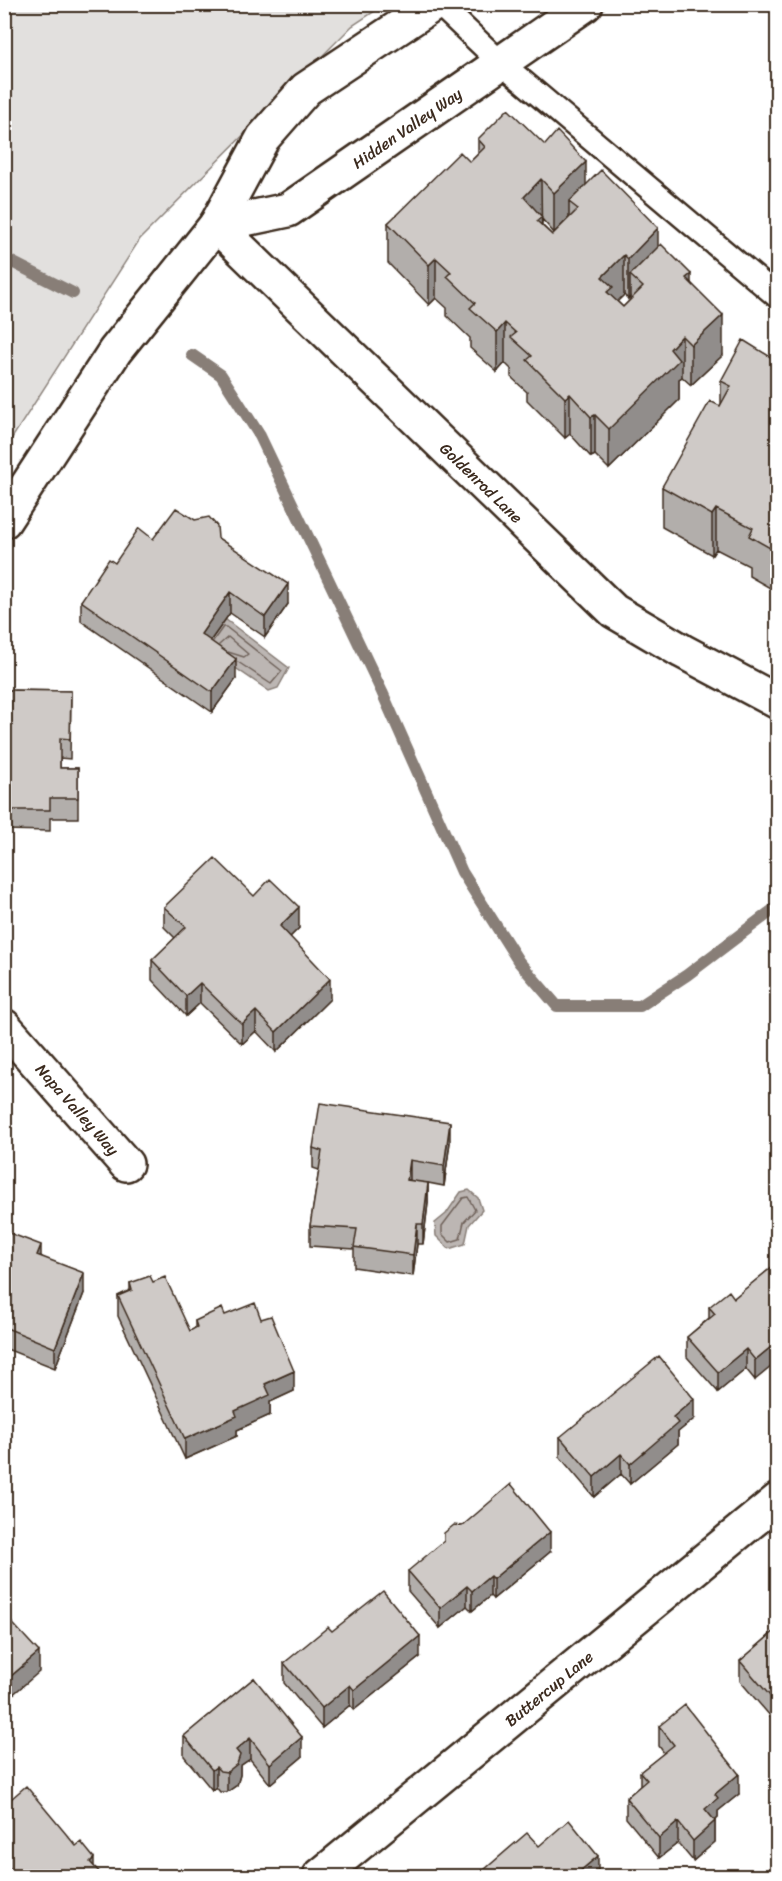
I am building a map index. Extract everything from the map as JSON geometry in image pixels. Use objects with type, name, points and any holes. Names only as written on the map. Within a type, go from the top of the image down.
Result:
[{"type":"street","points":[[4,521],[115,351],[216,225],[263,138],[306,89],[436,4]]},
{"type":"street","name":"Hidden Valley Way","points":[[216,225],[288,210],[586,4]]},
{"type":"street","name":"Goldenrod Lane","points":[[216,225],[614,611],[777,702]]},
{"type":"street","name":"Napa Valley Way","points":[[4,1026],[126,1164]]},
{"type":"street","name":"Buttercup Lane","points":[[320,1876],[777,1500]]},
{"type":"lane","points":[[436,4],[502,64],[777,297]]},
{"type":"shaded area","points":[[5,5],[384,5],[352,26],[140,239],[5,449]]},
{"type":"water","points":[[225,619],[289,668],[278,688],[269,691],[231,665],[197,653]]},
{"type":"water","points":[[469,1190],[478,1198],[482,1210],[469,1225],[465,1244],[449,1249],[436,1236],[435,1223],[446,1214],[461,1192]]},
{"type":"building","points":[[508,109],[545,145],[557,131],[586,162],[554,193],[541,179],[524,197],[542,217],[537,221],[552,235],[578,209],[569,202],[601,170],[658,228],[628,259],[624,255],[602,277],[613,287],[607,292],[623,307],[643,287],[630,275],[661,244],[691,274],[686,278],[723,315],[691,345],[682,336],[670,349],[679,360],[609,429],[595,415],[591,417],[570,394],[565,398],[527,360],[532,356],[511,337],[516,333],[505,323],[497,332],[470,308],[475,303],[447,276],[451,272],[436,258],[429,265],[388,223],[460,152],[470,162],[485,147],[478,139]]},
{"type":"building","points":[[743,340],[777,361],[777,552],[749,536],[753,528],[716,509],[712,515],[662,487],[710,401],[720,406],[731,386],[721,381]]},
{"type":"building","points":[[176,508],[195,520],[209,517],[217,526],[218,538],[288,584],[265,617],[230,592],[201,634],[236,659],[212,692],[81,601],[109,559],[115,563],[139,528],[153,539]]},
{"type":"building","points":[[4,690],[71,691],[70,739],[60,738],[60,768],[78,768],[78,798],[50,798],[50,810],[4,810]]},
{"type":"building","points":[[215,858],[254,896],[270,879],[299,907],[280,926],[330,979],[276,1032],[256,1011],[242,1024],[200,983],[186,996],[152,960],[186,927],[164,907]]},
{"type":"building","points":[[320,1103],[450,1122],[444,1166],[410,1160],[407,1180],[428,1183],[423,1224],[417,1224],[413,1255],[354,1247],[357,1229],[310,1226],[322,1151],[313,1148]]},
{"type":"building","points":[[4,1231],[41,1245],[37,1255],[84,1273],[55,1348],[4,1327]]},
{"type":"building","points":[[777,1263],[777,1342],[755,1360],[746,1349],[718,1372],[687,1337],[715,1314],[709,1307],[729,1291],[734,1298]]},
{"type":"building","points":[[150,1276],[153,1282],[165,1277],[190,1331],[197,1327],[195,1321],[222,1308],[225,1315],[255,1303],[261,1319],[271,1316],[294,1371],[265,1384],[270,1395],[235,1411],[237,1416],[185,1439],[118,1296],[132,1290],[130,1283]]},
{"type":"building","points":[[659,1356],[694,1399],[673,1417],[678,1423],[630,1464],[621,1454],[594,1477],[560,1437]]},
{"type":"building","points":[[511,1484],[550,1532],[493,1579],[490,1576],[472,1591],[467,1586],[440,1608],[408,1571],[444,1541],[444,1533],[454,1525],[462,1526]]},
{"type":"building","points":[[383,1591],[420,1636],[354,1690],[350,1685],[322,1708],[284,1663],[328,1627],[332,1631]]},
{"type":"building","points":[[4,1614],[39,1652],[4,1682]]},
{"type":"building","points":[[777,1629],[777,1704],[740,1661]]},
{"type":"building","points":[[254,1678],[302,1737],[270,1764],[250,1738],[236,1750],[240,1755],[237,1764],[227,1772],[220,1771],[216,1767],[212,1770],[184,1736]]},
{"type":"building","points":[[685,1705],[739,1774],[715,1794],[718,1798],[705,1809],[715,1821],[693,1841],[678,1822],[659,1838],[626,1798],[647,1780],[640,1772],[674,1745],[659,1726]]},
{"type":"building","points":[[26,1786],[76,1846],[81,1842],[94,1858],[90,1862],[103,1876],[17,1876],[4,1862],[4,1805]]},
{"type":"building","points":[[569,1820],[598,1856],[574,1876],[477,1876],[527,1833],[539,1846]]},
{"type":"waterway","points":[[4,258],[73,293]]},
{"type":"waterway","points":[[192,355],[221,375],[260,436],[382,692],[462,872],[519,962],[557,1006],[640,1006],[687,975],[778,906]]}]
